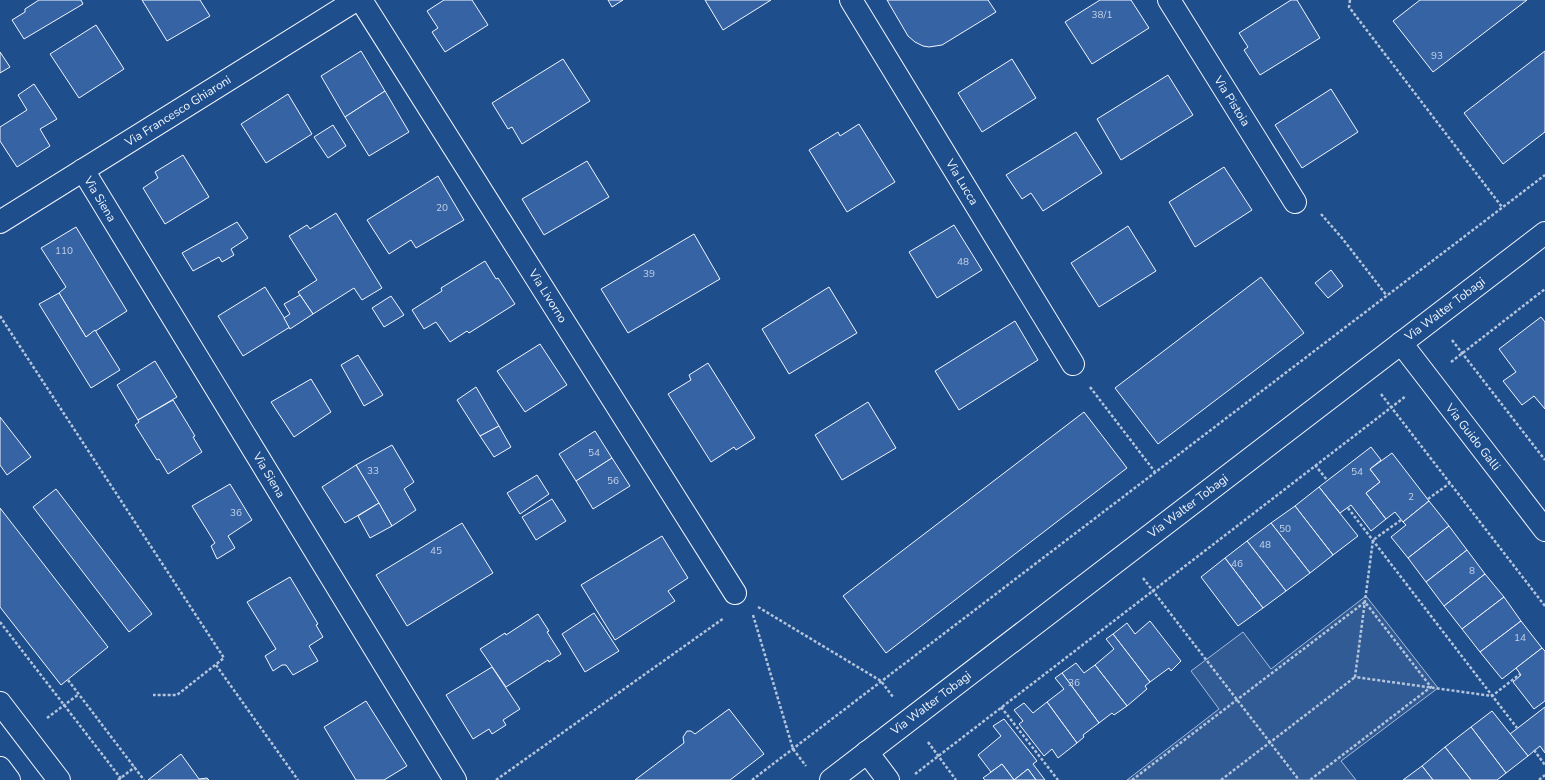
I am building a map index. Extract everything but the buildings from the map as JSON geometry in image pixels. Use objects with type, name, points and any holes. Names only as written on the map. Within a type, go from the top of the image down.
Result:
[{"type":"street","name":"Via Francesco Ghiaroni","points":[[0,222],[356,0]]},
{"type":"street","name":"Via Livorno","points":[[361,0],[742,597]]},
{"type":"street","name":"Via Lucca","points":[[851,0],[1073,364]]},
{"type":"street","name":"Via Pistoia","points":[[1169,0],[1295,202]]},
{"type":"street","name":"Via Siena","points":[[83,170],[455,780]]},
{"type":"street","name":"Via Walter Tobagi","points":[[831,780],[1545,233]]},
{"type":"street","name":"Via Guido Galli","points":[[1401,343],[1545,530]]},
{"type":"street","points":[[0,703],[52,777]]},
{"type":"street","points":[[867,752],[888,780]]},
{"type":"street","points":[[0,768],[9,780]]},
{"type":"path","points":[[1350,0],[1348,7],[1502,208]]},
{"type":"path","points":[[752,780],[1545,175]]},
{"type":"path","points":[[1295,202],[1308,200],[1342,238],[1387,296]]},
{"type":"path","points":[[913,775],[1545,289]]},
{"type":"path","points":[[0,316],[224,658],[177,694],[153,695]]},
{"type":"path","points":[[1435,317],[1545,460]]},
{"type":"path","points":[[1073,364],[1155,472]]},
{"type":"path","points":[[1363,372],[1545,606]]},
{"type":"path","points":[[1315,465],[1327,480]]},
{"type":"path","points":[[1428,499],[1450,483]]},
{"type":"path","points":[[1348,508],[1517,728]]},
{"type":"path","points":[[1221,780],[1355,677],[1373,540],[1401,520]]},
{"type":"path","points":[[1125,554],[1299,780]]},
{"type":"path","points":[[742,597],[881,681],[956,780]]},
{"type":"path","points":[[742,597],[793,749]]},
{"type":"path","points":[[496,780],[742,597]]},
{"type":"path","points":[[1365,602],[1431,687]]},
{"type":"path","points":[[1132,780],[1365,602]]},
{"type":"path","points":[[0,622],[120,779],[134,767]]},
{"type":"path","points":[[216,665],[298,780]]},
{"type":"path","points":[[1355,677],[1492,696],[1520,674]]},
{"type":"path","points":[[68,680],[144,780]]},
{"type":"path","points":[[1310,780],[1431,687]]},
{"type":"path","points":[[1001,707],[1057,780],[1061,780]]},
{"type":"path","points":[[1534,750],[1545,764]]},
{"type":"path","points":[[1539,780],[1545,775]]},
{"type":"shaded area","points":[[1366,596],[1438,688],[1341,761],[1356,780],[1127,780],[1219,709],[1191,671],[1243,632],[1271,669]]}]
